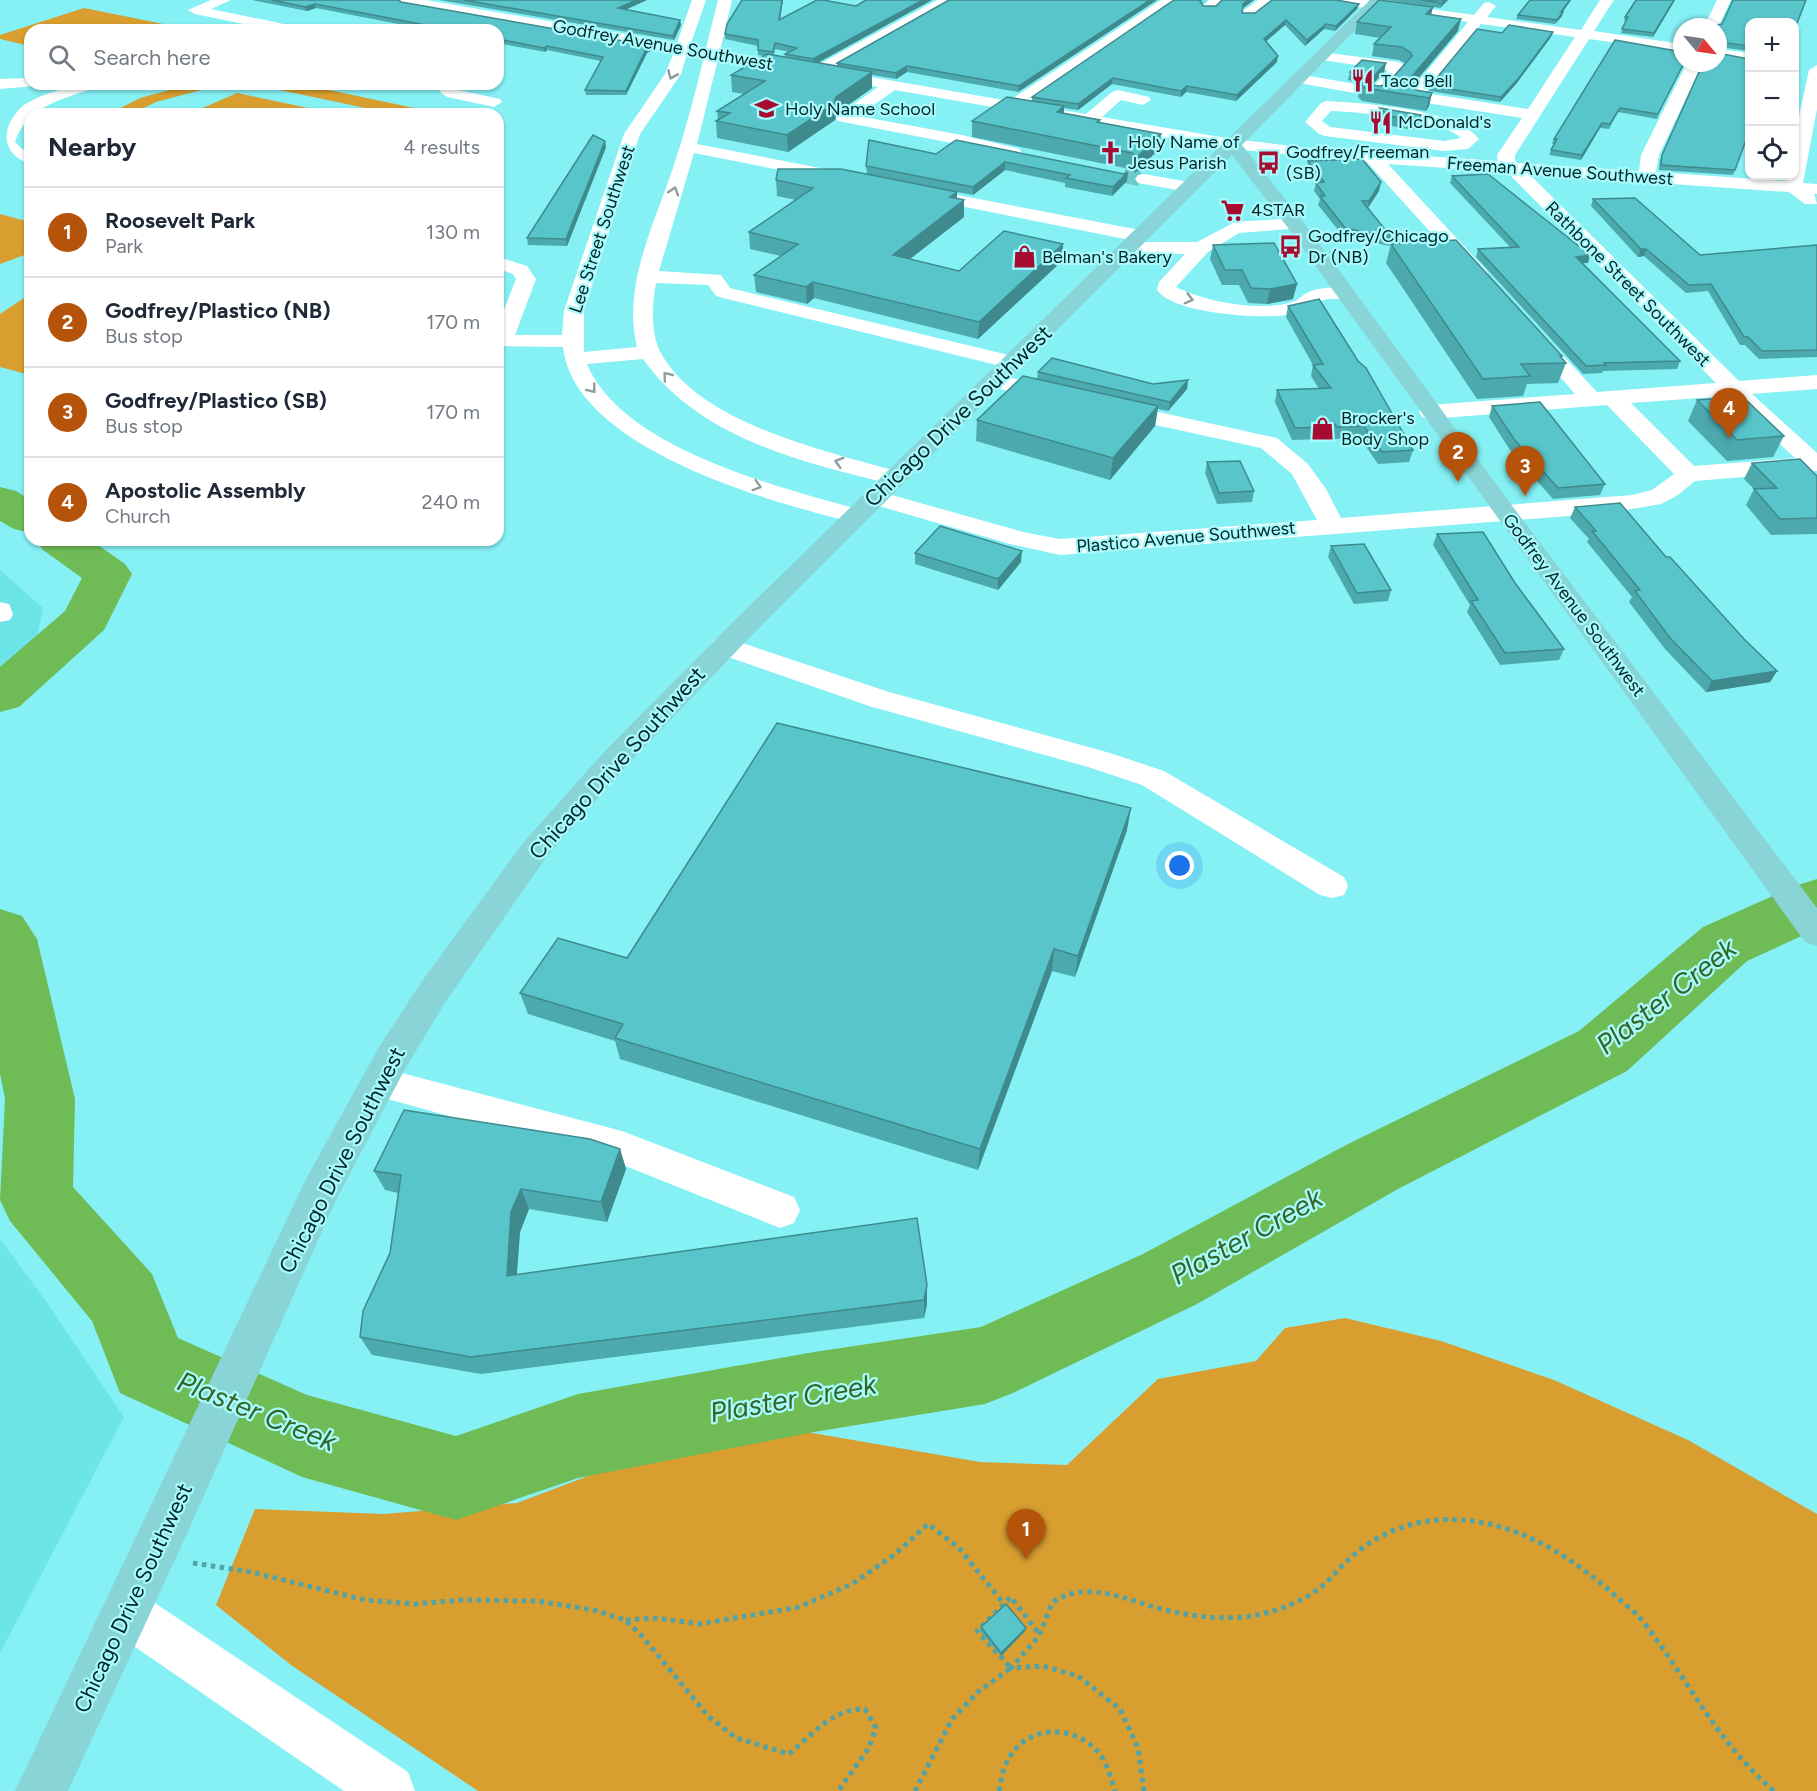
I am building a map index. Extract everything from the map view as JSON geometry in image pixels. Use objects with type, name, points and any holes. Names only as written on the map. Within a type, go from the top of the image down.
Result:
[{"type":"main road","name":"Chicago Drive Southwest","points":[[41,1791],[161,1539],[321,1191],[379,1082],[434,991],[534,852],[615,759],[724,646],[1004,372],[1375,2]]},
{"type":"main road","name":"Godfrey Avenue Southwest","points":[[1232,144],[1251,165],[1295,224],[1430,412],[1760,853],[1817,933]]},
{"type":"street","points":[[224,0],[195,10],[264,24]]},
{"type":"street","name":"Godfrey Avenue Southwest","points":[[402,0],[1232,144]]},
{"type":"street","points":[[446,8],[465,0]]},
{"type":"street","name":"Lee Street Southwest","points":[[699,0],[683,49],[664,92],[638,123],[632,134],[574,311],[574,350],[578,368],[592,391],[615,414],[658,446],[725,476],[875,497]]},
{"type":"street","points":[[725,0],[688,147],[647,277],[644,326],[650,352],[670,381],[716,415],[765,437],[875,497]]},
{"type":"street","points":[[816,72],[947,0]]},
{"type":"street","points":[[1012,106],[1170,0]]},
{"type":"street","points":[[1248,14],[1267,0]]},
{"type":"street","points":[[1337,0],[1375,2],[1673,47]]},
{"type":"street","points":[[1494,0],[1414,96],[1532,115]]},
{"type":"street","points":[[1511,168],[1506,155],[1607,0]]},
{"type":"street","points":[[1715,18],[1724,0]]},
{"type":"street","points":[[1727,55],[1745,57]]},
{"type":"street","points":[[1298,79],[1377,92],[1399,67],[1322,56]]},
{"type":"street","points":[[1338,86],[1355,67],[1361,65],[1387,70],[1394,74]]},
{"type":"street","points":[[1813,68],[1793,187],[1817,204]]},
{"type":"street","points":[[1647,177],[1650,155],[1691,72]]},
{"type":"street","points":[[845,94],[865,81]]},
{"type":"street","points":[[0,84],[24,83]]},
{"type":"street","points":[[892,85],[837,117],[916,131],[1030,157]]},
{"type":"street","points":[[31,108],[77,90]]},
{"type":"street","points":[[447,90],[453,94],[494,102]]},
{"type":"street","points":[[888,126],[932,92]]},
{"type":"street","points":[[1089,119],[1119,95],[1143,100]]},
{"type":"street","points":[[916,131],[959,97]]},
{"type":"street","points":[[1327,106],[1446,127],[1459,134],[1460,140],[1405,141]]},
{"type":"street","points":[[1327,106],[1348,106],[1440,121],[1465,129],[1471,136],[1468,142],[1459,146],[1320,129],[1313,122],[1327,106]]},
{"type":"street","points":[[24,115],[9,129],[7,142],[16,153],[24,156]]},
{"type":"street","name":"Freeman Avenue Southwest","points":[[1232,144],[1511,168],[1817,189]]},
{"type":"street","points":[[688,147],[861,181]]},
{"type":"street","points":[[1372,157],[1494,292]]},
{"type":"street","name":"Rathbone Street Southwest","points":[[1511,168],[1734,389],[1815,464],[1688,474]]},
{"type":"street","points":[[1144,179],[1190,187]]},
{"type":"street","points":[[907,190],[1138,238],[1204,246]]},
{"type":"street","points":[[1295,224],[1235,228],[1204,246],[1166,286],[1167,290],[1175,295],[1231,311],[1258,311],[1303,305],[1315,296],[1346,294]]},
{"type":"street","points":[[504,265],[520,270],[526,279],[504,336]]},
{"type":"street","points":[[647,277],[714,279],[723,292],[1004,372],[1086,403],[1269,443],[1300,469],[1314,489],[1332,525]]},
{"type":"street","points":[[1525,325],[1603,399],[1688,474]]},
{"type":"street","points":[[504,341],[574,350],[650,352]]},
{"type":"street","points":[[1430,412],[1817,382]]},
{"type":"street","name":"Plastico Avenue Southwest","points":[[875,497],[1019,540],[1060,547],[1641,502],[1672,491],[1688,474]]},
{"type":"street","points":[[724,646],[879,699],[1099,760],[1153,778],[1332,886]]},
{"type":"street","points":[[379,1082],[622,1148],[780,1210]]},
{"type":"street","points":[[126,1612],[389,1791]]},
{"type":"path","points":[[915,1791],[952,1719],[979,1691],[1011,1668],[1040,1635],[1045,1612],[1056,1599],[1082,1591],[1172,1612],[1222,1619],[1276,1612],[1317,1591],[1349,1559],[1380,1535],[1430,1521],[1458,1520],[1500,1527],[1558,1550],[1599,1580],[1645,1623],[1731,1752],[1752,1774],[1774,1791]]},
{"type":"path","points":[[161,1539],[251,1572],[365,1600],[414,1604],[462,1600],[536,1601],[594,1610],[625,1620],[656,1618],[700,1624],[799,1607],[852,1584],[894,1555],[928,1524],[959,1548],[1004,1604]]},
{"type":"path","points":[[1011,1668],[977,1631],[1011,1597],[1040,1635]]},
{"type":"path","points":[[625,1620],[642,1636],[708,1716],[736,1738],[789,1754],[839,1714],[853,1707],[865,1709],[876,1728],[869,1748],[838,1791]]},
{"type":"path","points":[[1011,1668],[1043,1666],[1078,1676],[1120,1709],[1138,1748],[1144,1791]]},
{"type":"path","points":[[999,1791],[1002,1768],[1013,1749],[1029,1735],[1048,1729],[1068,1731],[1087,1741],[1102,1757],[1113,1779],[1115,1791]]},
{"type":"shaded area","points":[[84,8],[163,24],[34,24]]},
{"type":"shaded area","points":[[24,27],[24,45],[0,39],[0,35]]},
{"type":"shaded area","points":[[170,90],[201,90],[156,102],[144,108],[121,108],[140,98]]},
{"type":"shaded area","points":[[280,90],[329,90],[414,108],[365,108]]},
{"type":"shaded area","points":[[237,93],[308,108],[203,108]]},
{"type":"shaded area","points":[[0,214],[24,220],[24,255],[0,264]]},
{"type":"shaded area","points":[[24,298],[24,373],[0,367],[0,314]]},
{"type":"shaded area","points":[[0,570],[43,608],[37,638],[0,671]]},
{"type":"shaded area","points":[[0,1239],[48,1304],[124,1417],[0,1653]]},
{"type":"shaded area","points":[[1345,1318],[1441,1341],[1554,1380],[1688,1440],[1817,1514],[1817,1791],[478,1791],[291,1665],[216,1605],[255,1509],[384,1514],[517,1503],[675,1443],[744,1421],[980,1462],[1067,1465],[1158,1379],[1256,1361],[1285,1328]]},
{"type":"building","points":[[272,0],[399,0],[652,46],[646,49],[626,91],[585,90],[603,57],[504,40],[504,24],[420,24],[315,4],[305,7]]},
{"type":"building","points":[[464,0],[637,0],[618,8],[680,20],[673,36]]},
{"type":"building","points":[[742,0],[782,0],[779,20],[817,0],[856,6],[866,0],[923,0],[813,59],[785,54],[797,48],[775,43],[773,52],[758,50],[758,40],[725,34],[727,24]]},
{"type":"building","points":[[949,0],[1150,0],[1019,86],[907,66],[896,73],[837,63]]},
{"type":"building","points":[[1174,0],[1202,0],[1200,1],[1203,6],[1216,6],[1222,0],[1248,0],[1243,4],[1242,13],[1255,13],[1272,0],[1336,0],[1359,4],[1336,26],[1326,24],[1307,40],[1286,20],[1264,39],[1278,56],[1237,95],[1187,86],[1181,91],[1113,78],[1078,104],[1032,97]]},
{"type":"building","points":[[1379,0],[1433,7],[1426,14],[1461,19],[1407,82],[1416,90],[1432,93],[1429,98],[1365,88],[1361,84],[1380,86],[1387,84],[1412,56],[1402,47],[1374,44],[1391,27],[1357,22]]},
{"type":"building","points":[[1422,0],[1444,0],[1442,3]]},
{"type":"building","points":[[1530,0],[1570,0],[1557,20],[1518,15]]},
{"type":"building","points":[[1636,0],[1674,0],[1654,33],[1622,29],[1628,17],[1625,17]]},
{"type":"building","points":[[1733,0],[1806,0],[1799,18],[1745,18],[1745,45],[1727,43],[1727,18],[1725,18]]},
{"type":"building","points":[[1509,25],[1553,32],[1518,79],[1501,97],[1430,86],[1477,29],[1502,33]]},
{"type":"building","points":[[1615,40],[1673,50],[1673,72],[1679,72],[1658,114],[1620,108],[1610,124],[1602,123],[1582,155],[1551,150],[1557,139],[1554,139]]},
{"type":"building","points":[[767,54],[872,72],[836,97],[834,104],[787,135],[716,121],[730,113],[717,111],[765,81],[731,75]]},
{"type":"building","points":[[1727,55],[1745,58],[1745,143],[1735,170],[1661,165],[1662,155],[1699,72],[1727,72]]},
{"type":"building","points":[[1362,60],[1386,63],[1374,76],[1350,72]]},
{"type":"building","points":[[1007,97],[1064,106],[1057,112],[1161,134],[1137,157],[1132,153],[972,121]]},
{"type":"building","points":[[1380,108],[1421,115],[1417,121],[1389,116]]},
{"type":"building","points":[[593,135],[605,141],[566,239],[527,238]]},
{"type":"building","points":[[869,140],[936,154],[956,140],[1124,174],[1128,172],[1113,187],[1066,178],[1070,175],[1005,162],[973,187],[866,166]]},
{"type":"building","points":[[1362,159],[1381,182],[1369,201],[1362,201],[1392,238],[1345,228],[1320,196],[1325,196],[1316,183],[1324,182],[1308,161]]},
{"type":"building","points":[[778,169],[841,169],[957,192],[950,197],[964,200],[893,255],[959,271],[1004,231],[1063,244],[979,322],[813,282],[806,287],[754,275],[798,244],[749,232],[813,188],[776,180]]},
{"type":"building","points":[[1488,174],[1590,255],[1576,257],[1680,361],[1604,363],[1606,365],[1586,366],[1478,249],[1519,247],[1452,176]]},
{"type":"building","points":[[1635,198],[1700,255],[1817,245],[1817,350],[1762,351],[1748,337],[1744,337],[1711,284],[1689,285],[1646,249],[1641,249],[1593,199]]},
{"type":"building","points":[[1456,240],[1566,363],[1521,364],[1530,376],[1483,379],[1391,244]]},
{"type":"building","points":[[1274,243],[1297,284],[1270,289],[1251,288],[1242,270],[1225,270],[1213,245]]},
{"type":"building","points":[[1319,299],[1358,361],[1366,368],[1413,450],[1382,452],[1364,426],[1337,427],[1333,422],[1325,427],[1295,428],[1277,390],[1331,388],[1313,365],[1323,364],[1288,306]]},
{"type":"building","points":[[1052,358],[1153,384],[1188,380],[1170,402],[1038,372]]},
{"type":"building","points":[[1023,376],[1158,406],[1113,458],[977,420]]},
{"type":"building","points":[[1743,397],[1784,436],[1737,440],[1697,400]]},
{"type":"building","points":[[1540,402],[1605,484],[1558,488],[1514,439],[1492,406]]},
{"type":"building","points":[[1800,459],[1817,476],[1817,518],[1780,519],[1754,489],[1777,488],[1752,463]]},
{"type":"building","points":[[1240,461],[1254,491],[1219,493],[1207,462]]},
{"type":"building","points":[[1620,503],[1666,557],[1670,557],[1744,639],[1777,671],[1712,681],[1670,638],[1635,591],[1640,590],[1575,507]]},
{"type":"building","points":[[940,526],[1022,551],[998,579],[915,553]]},
{"type":"building","points":[[1483,532],[1515,583],[1564,649],[1505,653],[1471,601],[1478,600],[1437,534]]},
{"type":"building","points":[[1364,544],[1391,590],[1357,593],[1331,546]]},
{"type":"building","points":[[777,723],[1131,808],[1078,956],[1054,949],[980,1149],[615,1038],[623,1024],[520,993],[558,938],[627,958]]},
{"type":"building","points":[[404,1110],[590,1139],[620,1149],[601,1202],[521,1189],[511,1212],[507,1276],[917,1218],[927,1285],[924,1300],[471,1357],[360,1337],[363,1311],[390,1253],[401,1175],[374,1171]]},
{"type":"building","points":[[1006,1604],[1026,1628],[1001,1653],[981,1627]]},
{"type":"waterway","name":"Plaster Creek","points":[[0,501],[24,515]]},
{"type":"waterway","name":"Plaster Creek","points":[[0,695],[86,619],[108,574],[68,546]]},
{"type":"waterway","name":"Plaster Creek","points":[[0,933],[5,939],[40,1099],[36,1198],[124,1300],[148,1365],[302,1435],[456,1478],[578,1436],[814,1392],[985,1365],[1170,1279],[1372,1167],[1603,1051],[1725,944],[1817,902]]},
{"type":"tunnel","points":[[1124,175],[1144,179]]},
{"type":"place","name":"Taco Bell","points":[[1363,81]]},
{"type":"place","name":"Holy Name School","points":[[767,109]]},
{"type":"place","name":"McDonald's","points":[[1380,122]]},
{"type":"place","name":"Holy Name of Jesus Parish","points":[[1110,152]]},
{"type":"place","name":"Godfrey/Freeman (SB)","points":[[1268,162]]},
{"type":"place","name":"4STAR","points":[[1233,210]]},
{"type":"place","name":"Godfrey/Chicago Dr (NB)","points":[[1290,246]]},
{"type":"place","name":"Belman's Bakery","points":[[1024,257]]},
{"type":"place","name":"Brocker's Body Shop","points":[[1323,428]]},
{"type":"place","name":"Apostolic Assembly","points":[[1729,438]]},
{"type":"place","name":"Godfrey/Plastico (NB)","points":[[1458,482]]},
{"type":"place","name":"Godfrey/Plastico (SB)","points":[[1525,496]]},
{"type":"place","name":"Roosevelt Park","points":[[1026,1559]]}]
